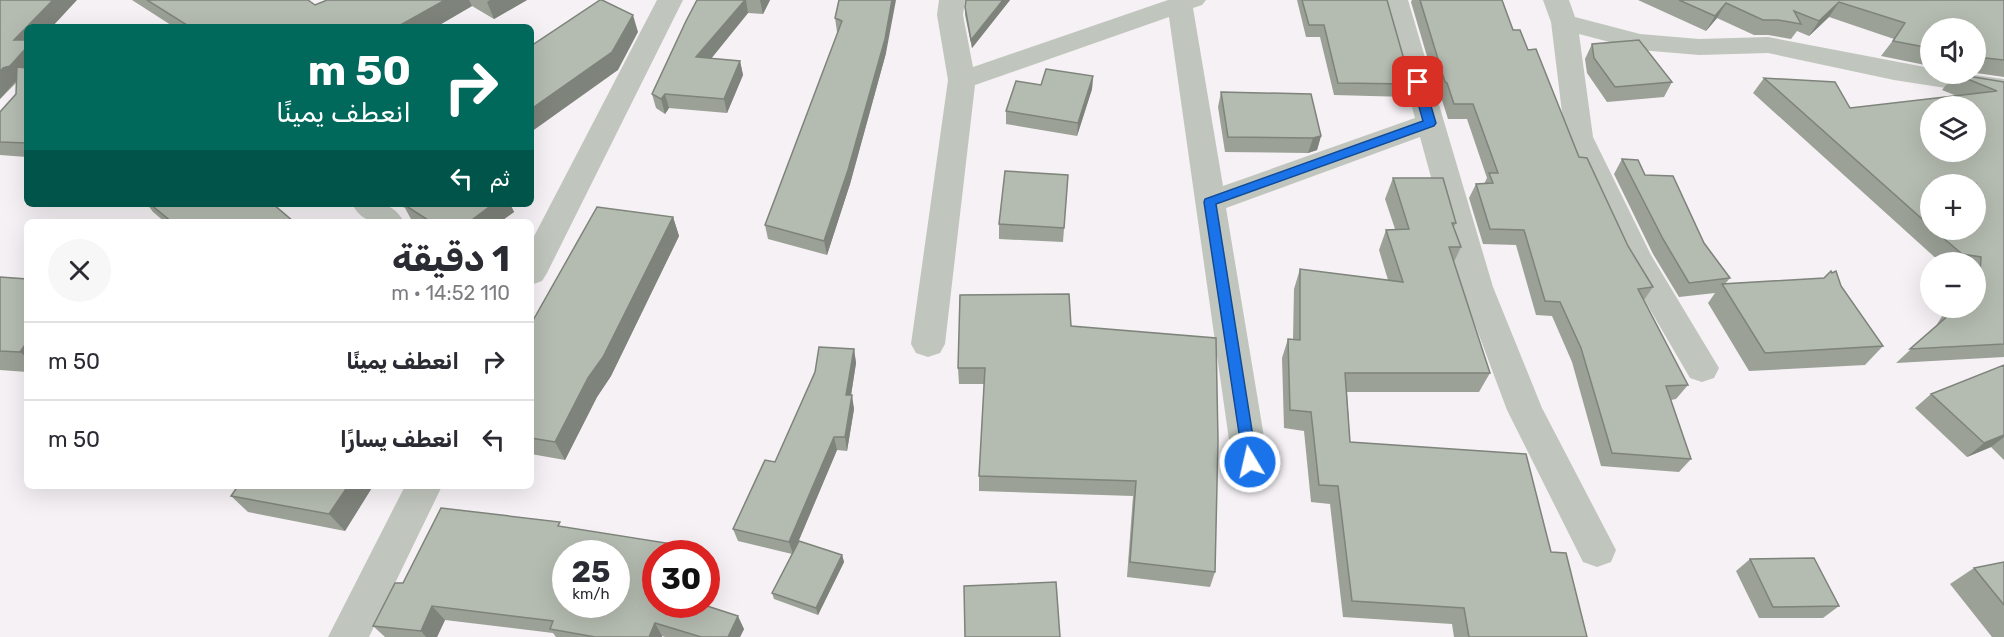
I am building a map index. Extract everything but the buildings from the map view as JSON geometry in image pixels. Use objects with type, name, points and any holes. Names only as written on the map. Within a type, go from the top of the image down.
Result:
[{"type":"street","points":[[928,344],[962,80],[950,15],[952,0]]},
{"type":"street","points":[[1395,0],[1477,286],[1525,410],[1597,550]]},
{"type":"street","points":[[962,80],[1186,2],[1210,202],[1250,462]]},
{"type":"street","points":[[534,267],[661,3]]},
{"type":"street","points":[[1560,11],[1640,42],[1699,47],[1768,45],[1894,71],[2004,88]]},
{"type":"street","points":[[1560,11],[1580,137],[1601,187],[1637,260],[1702,368]]},
{"type":"street","points":[[1210,202],[1430,123]]},
{"type":"street","points":[[371,207],[385,219]]},
{"type":"street","points":[[348,637],[422,489]]},
{"type":"route","points":[[1250,462],[1210,202],[1430,123],[1418,82]]}]
